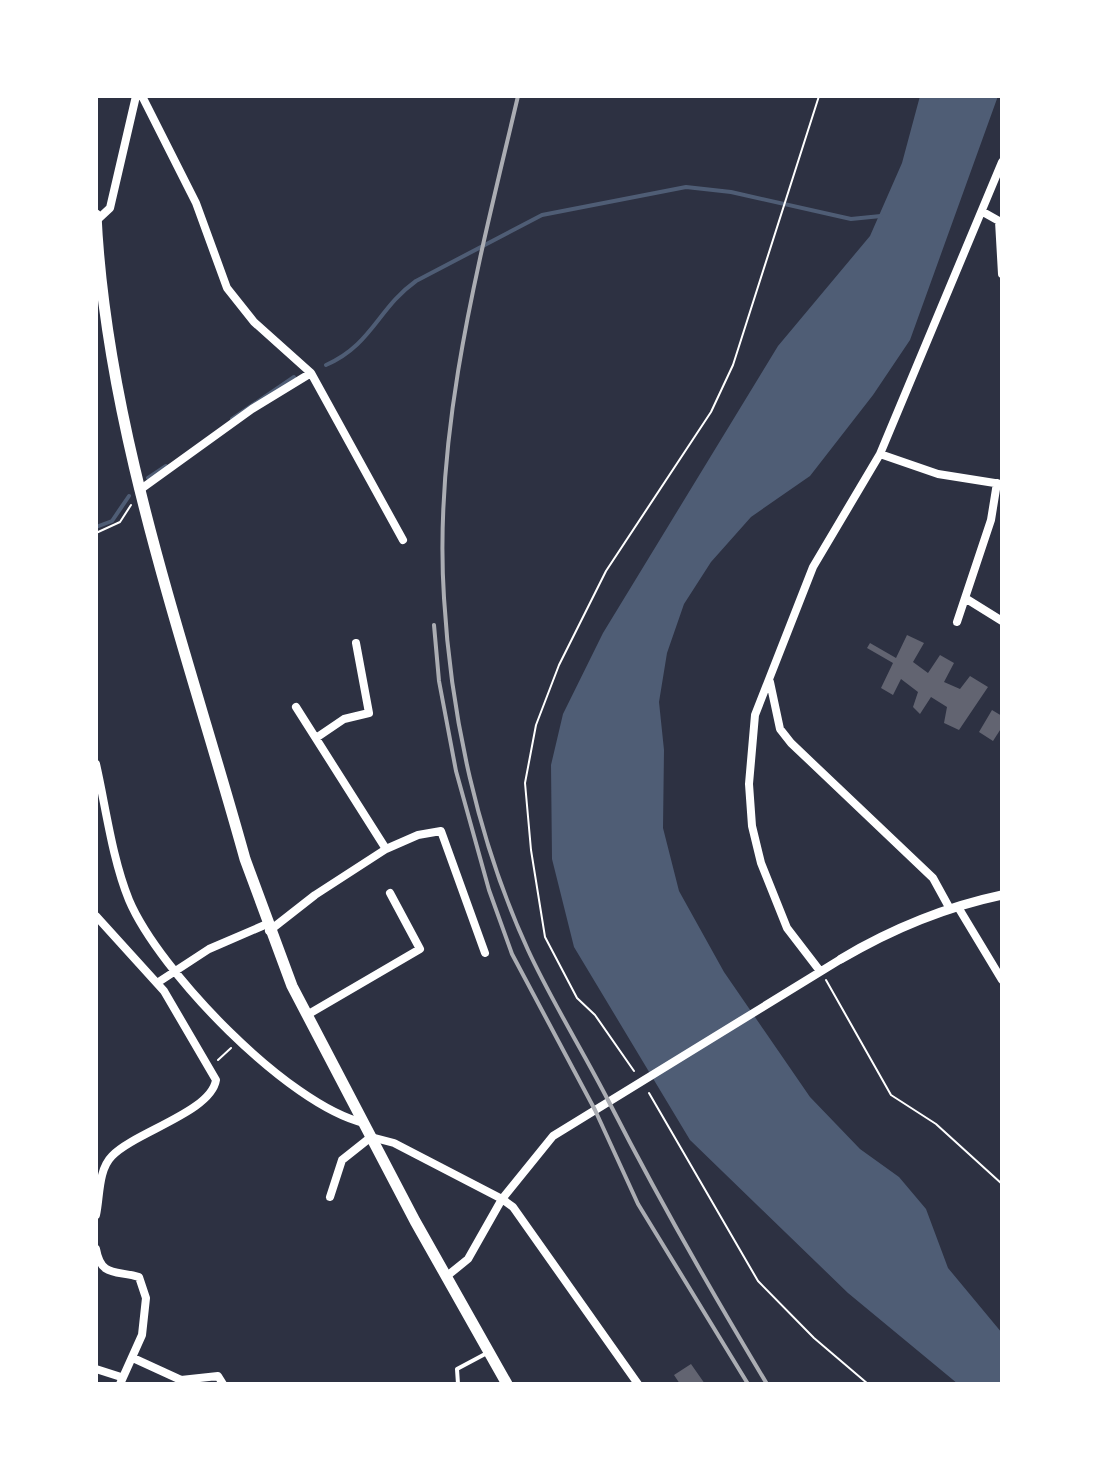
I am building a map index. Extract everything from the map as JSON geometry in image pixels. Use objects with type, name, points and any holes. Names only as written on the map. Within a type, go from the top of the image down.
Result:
[{"type":"main road","points":[[96,218],[100,312],[123,420],[245,859],[268,928],[307,1015],[507,1384]]},
{"type":"street","points":[[96,218],[110,208],[139,96]]},
{"type":"street","points":[[139,96],[196,203],[227,288],[254,322],[311,373],[403,540]]},
{"type":"street","points":[[820,971],[787,928],[775,903],[752,826],[750,756],[755,715],[813,567],[880,454],[889,425],[924,354],[1002,162]]},
{"type":"street","points":[[983,212],[999,221],[1002,274]]},
{"type":"street","points":[[141,489],[252,409],[311,373]]},
{"type":"street","points":[[880,454],[938,474],[1000,484],[957,622]]},
{"type":"street","points":[[965,598],[1002,621]]},
{"type":"street","points":[[316,738],[344,719],[369,713],[356,643]]},
{"type":"street","points":[[770,682],[780,729],[933,878],[1002,980]]},
{"type":"street","points":[[296,707],[386,849]]},
{"type":"street","points":[[96,764],[129,900],[173,972],[240,1040],[302,1091],[342,1116],[364,1123]]},
{"type":"street","points":[[157,983],[209,949],[268,928],[386,849],[418,835],[441,831],[485,953]]},
{"type":"street","points":[[307,1015],[420,949],[390,893]]},
{"type":"street","points":[[447,1276],[468,1259],[502,1199],[553,1136],[865,945],[954,908],[1002,895]]},
{"type":"street","points":[[96,916],[157,983],[216,1080],[215,1087],[189,1110],[144,1133],[112,1156],[102,1179],[96,1215]]},
{"type":"street","points":[[330,1197],[342,1160],[371,1137],[394,1143],[502,1199],[513,1207],[638,1384]]},
{"type":"street","points":[[96,1249],[104,1270],[110,1274],[139,1277],[145,1285],[142,1335],[121,1380],[96,1369]]},
{"type":"street","points":[[133,1358],[174,1378],[218,1376],[223,1384]]},
{"type":"lane","points":[[458,1384],[457,1369],[489,1352]]},
{"type":"path","points":[[819,96],[733,365],[711,412],[640,516],[599,584],[559,665],[536,725],[525,783],[531,850],[545,937],[577,998],[610,1034],[642,1083],[758,1281],[814,1338],[868,1384]]},
{"type":"path","points":[[96,533],[120,522],[141,489]]},
{"type":"path","points":[[820,971],[891,1095],[936,1124],[1002,1184]]},
{"type":"path","points":[[208,1069],[240,1040]]},
{"type":"water","points":[[920,96],[998,96],[910,340],[873,395],[810,476],[751,517],[711,562],[684,604],[667,653],[659,702],[664,750],[663,828],[679,891],[724,972],[810,1097],[860,1149],[899,1177],[926,1209],[948,1268],[1002,1333],[1002,1384],[958,1384],[848,1293],[690,1140],[574,947],[552,859],[551,765],[563,714],[603,633],[778,346],[870,236],[902,163]]},
{"type":"building","points":[[907,635],[924,643],[913,662],[928,673],[940,655],[954,663],[944,682],[960,689],[970,676],[988,687],[959,730],[944,723],[947,707],[931,697],[920,714],[913,707],[918,692],[901,679],[893,695],[881,688],[893,663],[867,648],[870,643],[896,658]]},
{"type":"building","points":[[992,710],[1002,716],[1002,727],[993,741],[979,732]]},
{"type":"building","points":[[691,1364],[705,1384],[680,1384],[674,1375]]},
{"type":"waterway","points":[[326,365],[342,357],[365,337],[392,303],[416,281],[542,215],[686,187],[731,192],[851,219],[881,216]]},
{"type":"waterway","points":[[232,419],[294,377]]},
{"type":"waterway","points":[[148,478],[166,466]]},
{"type":"waterway","points":[[96,527],[112,521],[129,496]]},
{"type":"railway","points":[[518,96],[475,282],[453,408],[446,471],[442,535],[444,598],[460,733],[481,822],[510,908],[528,950],[666,1209],[767,1384]]},
{"type":"railway","points":[[434,625],[439,681],[456,771],[489,890],[512,954],[595,1110],[638,1204],[748,1384]]}]
